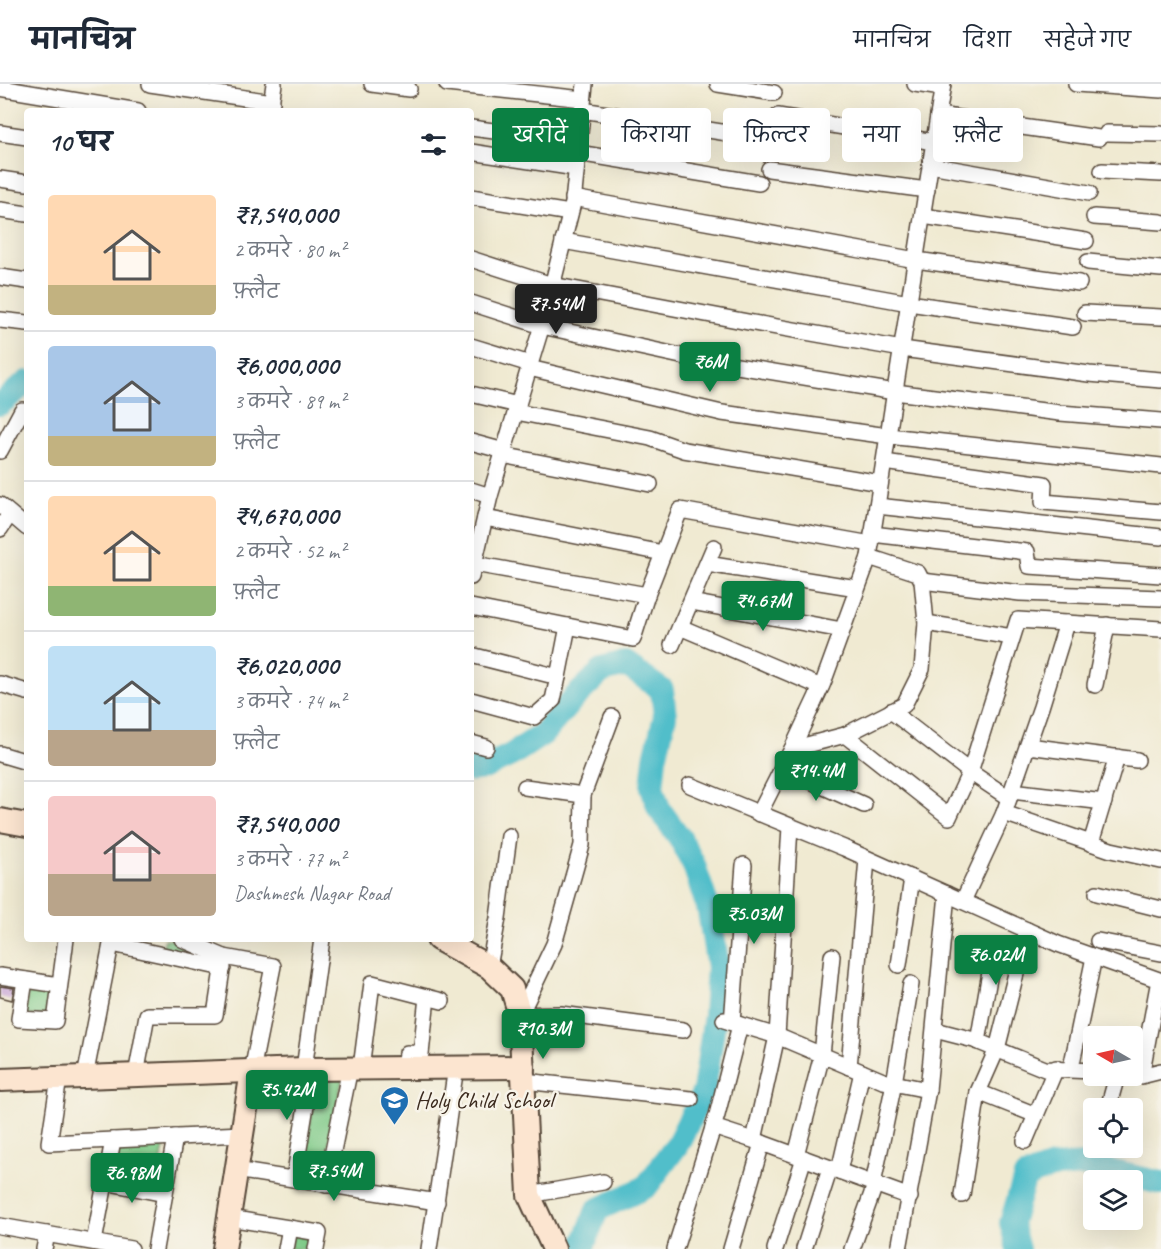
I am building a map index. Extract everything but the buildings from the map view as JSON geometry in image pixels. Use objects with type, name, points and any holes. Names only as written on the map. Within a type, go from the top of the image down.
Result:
[{"type":"street","points":[[150,84],[271,106],[274,84]]},
{"type":"street","points":[[372,84],[409,89]]},
{"type":"street","points":[[447,84],[583,97],[723,129]]},
{"type":"street","points":[[718,84],[774,93]]},
{"type":"street","points":[[915,84],[942,86],[939,108]]},
{"type":"street","points":[[1076,84],[1161,90]]},
{"type":"street","points":[[0,88],[120,108]]},
{"type":"street","points":[[830,125],[933,142]]},
{"type":"street","points":[[1023,125],[1103,135],[1161,134]]},
{"type":"street","points":[[474,129],[492,133]]},
{"type":"street","points":[[0,133],[24,137]]},
{"type":"street","points":[[759,814],[821,687],[870,545],[933,148]]},
{"type":"street","points":[[474,152],[492,152]]},
{"type":"street","points":[[589,156],[759,183]]},
{"type":"street","points":[[474,558],[476,535],[485,518],[542,326],[572,206],[577,162]]},
{"type":"street","points":[[930,165],[1089,193]]},
{"type":"street","points":[[769,169],[927,190]]},
{"type":"street","points":[[1102,171],[1161,174]]},
{"type":"street","points":[[0,179],[24,183]]},
{"type":"street","points":[[474,197],[572,206],[1079,283]]},
{"type":"street","points":[[0,210],[24,214]]},
{"type":"street","points":[[923,216],[1086,241]]},
{"type":"street","points":[[1094,217],[1161,222]]},
{"type":"street","points":[[563,241],[909,303],[1073,327]]},
{"type":"street","points":[[474,260],[552,285],[902,349],[1089,374],[1161,380]]},
{"type":"street","points":[[1088,262],[1161,269]]},
{"type":"street","points":[[0,277],[24,281]]},
{"type":"street","points":[[474,304],[542,326],[695,359],[895,392],[1060,413],[1161,421]]},
{"type":"street","points":[[1085,313],[1161,317]]},
{"type":"street","points":[[0,320],[24,323]]},
{"type":"street","points":[[474,347],[529,366],[722,413],[888,436],[1161,466]]},
{"type":"street","points":[[474,395],[517,409],[650,438],[684,450],[880,483]]},
{"type":"street","points":[[0,451],[22,410],[24,412]]},
{"type":"street","points":[[474,443],[503,453],[650,484]]},
{"type":"street","points":[[884,462],[1044,484],[1043,502],[1161,512]]},
{"type":"street","points":[[474,491],[490,496]]},
{"type":"street","points":[[877,506],[1161,537]]},
{"type":"street","points":[[0,529],[5,510],[24,526]]},
{"type":"street","points":[[474,608],[633,639],[646,595],[680,510],[870,545],[1027,552],[1029,566],[1161,575]]},
{"type":"street","points":[[485,518],[663,553]]},
{"type":"street","points":[[792,749],[845,735],[904,705],[922,669],[926,623],[922,581],[918,573],[870,545]]},
{"type":"street","points":[[672,645],[714,547]]},
{"type":"street","points":[[707,564],[857,588]]},
{"type":"street","points":[[474,570],[646,595]]},
{"type":"street","points":[[922,581],[1020,594],[1161,598]]},
{"type":"street","points":[[691,602],[842,630]]},
{"type":"street","points":[[845,735],[949,817],[970,772],[1018,620],[1161,629]]},
{"type":"street","points":[[926,623],[1012,638]]},
{"type":"street","points":[[963,901],[1004,813],[1067,623]]},
{"type":"street","points":[[1095,685],[1107,625]]},
{"type":"street","points":[[474,701],[534,717],[553,700],[568,626]]},
{"type":"street","points":[[680,627],[821,687]]},
{"type":"street","points":[[474,656],[558,677]]},
{"type":"street","points":[[0,684],[24,691]]},
{"type":"street","points":[[891,711],[970,772],[1011,794],[1104,802]]},
{"type":"street","points":[[519,1015],[554,944],[582,844],[583,795],[612,717]]},
{"type":"street","points":[[474,744],[486,747]]},
{"type":"street","points":[[1028,746],[1137,760]]},
{"type":"street","points":[[0,754],[24,761]]},
{"type":"street","points":[[1091,843],[1117,757]]},
{"type":"street","points":[[782,768],[864,805]]},
{"type":"street","points":[[690,785],[912,878],[1058,945],[1158,980],[1143,1049]]},
{"type":"street","points":[[525,786],[583,795]]},
{"type":"street","points":[[1004,813],[1111,850],[1161,861]]},
{"type":"street","points":[[0,820],[24,824]]},
{"type":"street","points":[[731,1249],[758,1141],[777,1036],[790,826]]},
{"type":"street","points":[[489,967],[509,836]]},
{"type":"street","points":[[804,1249],[835,1170],[856,1069],[867,859]]},
{"type":"street","points":[[675,1249],[713,1127],[732,1023],[744,865]]},
{"type":"street","points":[[899,965],[912,878]]},
{"type":"street","points":[[1097,893],[1161,909]]},
{"type":"street","points":[[904,1248],[928,1090],[947,894]]},
{"type":"street","points":[[962,1195],[978,1092],[997,1049],[1027,930]]},
{"type":"street","points":[[1098,941],[1161,953]]},
{"type":"street","points":[[25,980],[19,1019],[55,1022],[66,942]]},
{"type":"street","points":[[85,1077],[112,942],[155,946],[224,962],[273,966],[252,1071],[224,1249]]},
{"type":"street","points":[[187,942],[224,962]]},
{"type":"street","points":[[294,1179],[322,942]]},
{"type":"street","points":[[443,942],[489,967],[512,989],[519,1015],[529,1195],[554,1249]]},
{"type":"street","points":[[978,1042],[994,950]]},
{"type":"street","points":[[775,1249],[800,1157],[822,1055],[832,956]]},
{"type":"street","points":[[1025,1141],[1036,1115],[1064,1068],[1094,957]]},
{"type":"street","points":[[136,1075],[147,1015],[215,1015],[224,962]]},
{"type":"street","points":[[0,976],[59,985]]},
{"type":"street","points":[[326,1185],[356,1068],[372,983],[435,999],[421,1054],[407,1053],[405,1068]]},
{"type":"street","points":[[852,1249],[874,1184],[911,984]]},
{"type":"street","points":[[519,1015],[561,1014],[683,1030]]},
{"type":"street","points":[[732,1023],[777,1036],[883,1081],[928,1090]]},
{"type":"street","points":[[935,1029],[978,1042],[1045,1069],[1083,1070]]},
{"type":"street","points":[[429,1249],[456,1067]]},
{"type":"street","points":[[0,1080],[308,1069],[456,1067],[523,1074],[691,1099]]},
{"type":"street","points":[[1143,1075],[1161,1071]]},
{"type":"street","points":[[1143,1076],[1161,1078]]},
{"type":"street","points":[[59,1078],[50,1143],[242,1134]]},
{"type":"street","points":[[978,1092],[1036,1115]]},
{"type":"street","points":[[713,1127],[758,1141],[910,1197]]},
{"type":"street","points":[[155,1249],[175,1137]]},
{"type":"street","points":[[101,1245],[105,1182],[113,1140]]},
{"type":"street","points":[[236,1170],[437,1202]]},
{"type":"street","points":[[105,1182],[165,1194]]},
{"type":"street","points":[[529,1195],[603,1182]]},
{"type":"street","points":[[229,1218],[319,1233],[316,1249]]},
{"type":"street","points":[[0,1226],[45,1241],[131,1249]]},
{"type":"street","points":[[286,1249],[290,1228]]},
{"type":"green space","points":[[164,942],[181,942],[219,964],[161,951]]},
{"type":"green space","points":[[29,983],[55,987],[50,1017],[25,1015]]},
{"type":"green space","points":[[343,1076],[323,1172],[303,1169],[317,1079]]},
{"type":"green space","points":[[165,1143],[156,1186],[111,1177],[117,1147]]},
{"type":"green space","points":[[292,1235],[314,1238],[312,1249],[290,1249]]},
{"type":"waterway","points":[[0,404],[24,384]]},
{"type":"waterway","points":[[474,770],[484,768],[511,755],[543,734],[573,699],[602,671],[626,665],[662,690],[665,716],[655,758],[652,787],[659,809],[680,838],[694,865],[709,911],[718,967],[715,1016],[704,1091],[677,1145],[646,1187],[597,1210],[582,1249]]},
{"type":"waterway","points":[[1018,1249],[1011,1223],[1025,1177],[1052,1167],[1084,1165],[1161,1183]]},
{"type":"place","name":"Holy Child School","points":[[394,1126]]}]
